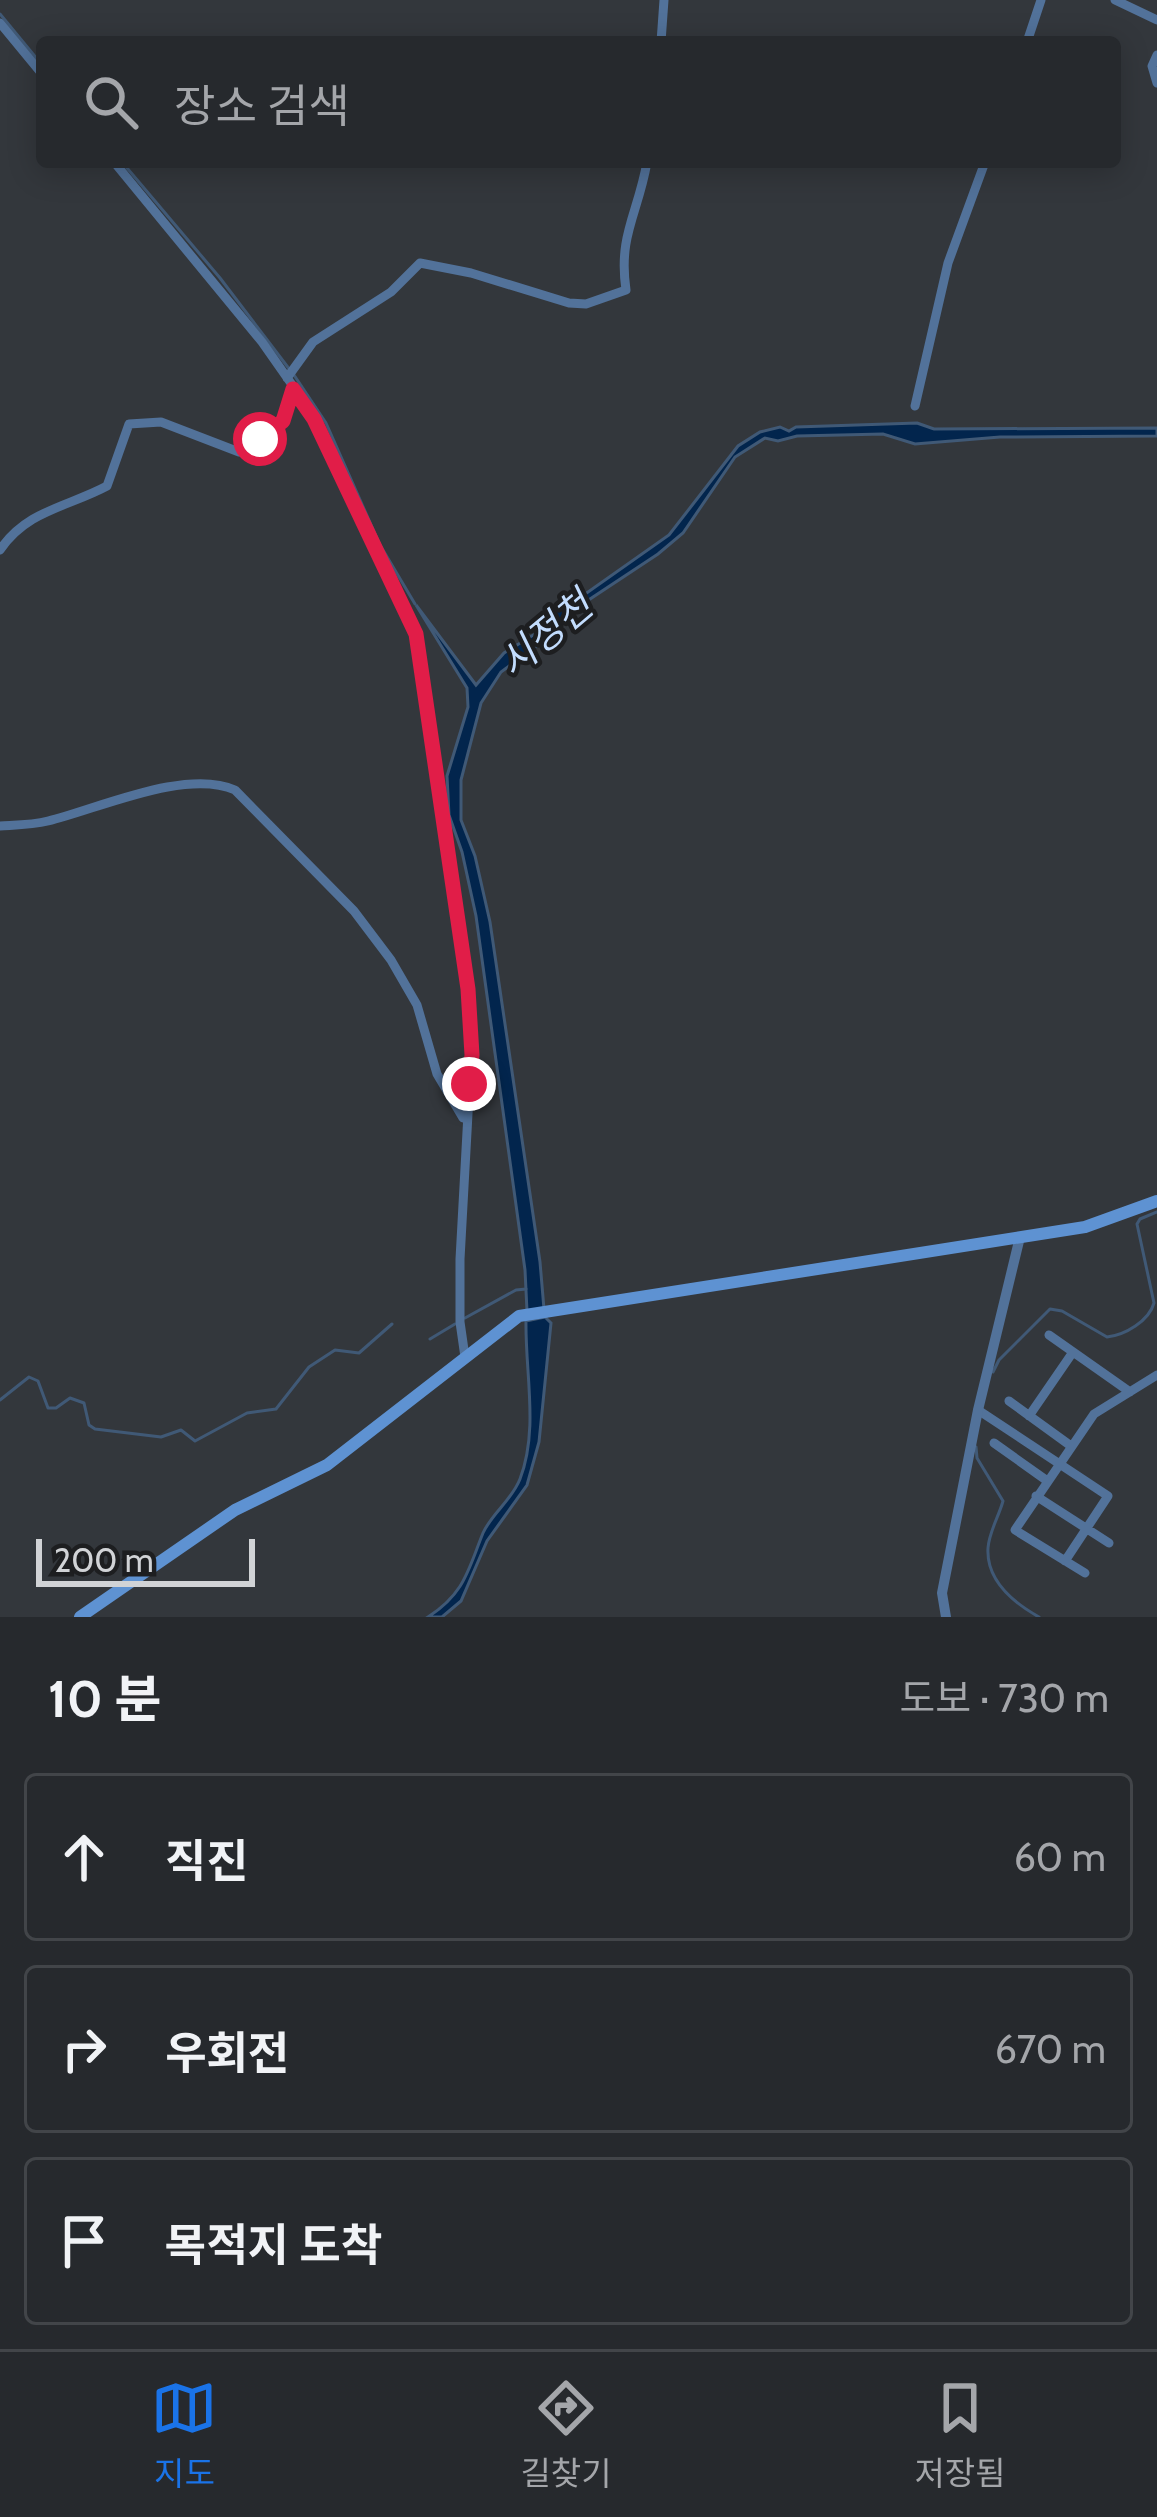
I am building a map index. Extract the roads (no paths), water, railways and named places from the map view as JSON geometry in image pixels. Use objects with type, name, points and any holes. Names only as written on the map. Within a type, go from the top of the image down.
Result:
[{"type":"main road","points":[[80,1617],[235,1510],[327,1465],[524,1315],[1084,1227],[1157,1201]]},
{"type":"street","points":[[661,36],[664,0]]},
{"type":"street","points":[[1029,36],[1041,0]]},
{"type":"street","points":[[1115,0],[1157,20]]},
{"type":"street","points":[[0,23],[36,67]]},
{"type":"street","points":[[1157,55],[1152,66],[1157,82]]},
{"type":"street","points":[[120,168],[262,342],[314,419],[416,634],[468,989],[472,1055],[460,1259],[460,1322],[466,1357]]},
{"type":"street","points":[[0,550],[13,533],[43,511],[107,486],[129,424],[161,422],[239,452],[283,421],[290,383],[313,342],[391,292],[421,262],[569,303],[586,304],[626,290],[622,251],[646,168]]},
{"type":"street","points":[[915,406],[947,263],[983,168]]},
{"type":"street","points":[[0,826],[51,821],[126,794],[214,784],[236,790],[354,911],[391,960],[417,1006],[437,1074],[466,1123]]},
{"type":"street","points":[[946,1617],[943,1592],[978,1410],[1020,1238]]},
{"type":"street","points":[[1049,1335],[1130,1392]]},
{"type":"street","points":[[1029,1416],[1073,1352]]},
{"type":"street","points":[[1085,1574],[1015,1530],[1094,1414],[1157,1375]]},
{"type":"street","points":[[1009,1401],[1071,1446]]},
{"type":"street","points":[[978,1410],[1108,1496],[1065,1561]]},
{"type":"street","points":[[994,1443],[1046,1480]]},
{"type":"street","points":[[1036,1496],[1109,1543]]},
{"type":"water","name":"시정천","points":[[917,423],[934,429],[1157,428],[1157,436],[1000,437],[915,444],[883,434],[765,438],[735,457],[683,533],[569,613],[538,645],[501,672],[481,703],[461,780],[461,820],[475,856],[490,922],[540,1262],[544,1309],[527,1311],[476,916],[449,815],[447,776],[468,707],[467,688],[416,605],[476,685],[504,653],[540,631],[554,609],[581,597],[669,535],[738,446],[760,432],[780,427],[789,431]]},
{"type":"water","points":[[545,1317],[551,1323],[539,1442],[527,1485],[487,1541],[461,1601],[442,1617],[428,1617],[458,1590],[487,1526],[520,1479],[530,1421],[526,1321]]},
{"type":"waterway","points":[[0,14],[36,58]]},
{"type":"waterway","points":[[127,168],[290,370]]},
{"type":"waterway","points":[[294,375],[326,423],[380,545],[415,604]]},
{"type":"waterway","points":[[993,1372],[999,1360],[1050,1309],[1107,1337],[1142,1321],[1154,1303],[1137,1224],[1157,1212]]},
{"type":"waterway","points":[[465,1318],[526,1289]]},
{"type":"waterway","points":[[0,1400],[29,1377],[38,1381],[48,1408],[70,1398],[84,1403],[89,1425],[95,1429],[161,1437],[181,1430],[195,1441],[247,1413],[276,1409],[309,1367],[335,1350],[359,1353],[392,1324]]},
{"type":"waterway","points":[[430,1339],[455,1324]]},
{"type":"waterway","points":[[976,1447],[977,1458],[1003,1501],[989,1542],[992,1571],[1011,1598],[1039,1617]]}]
